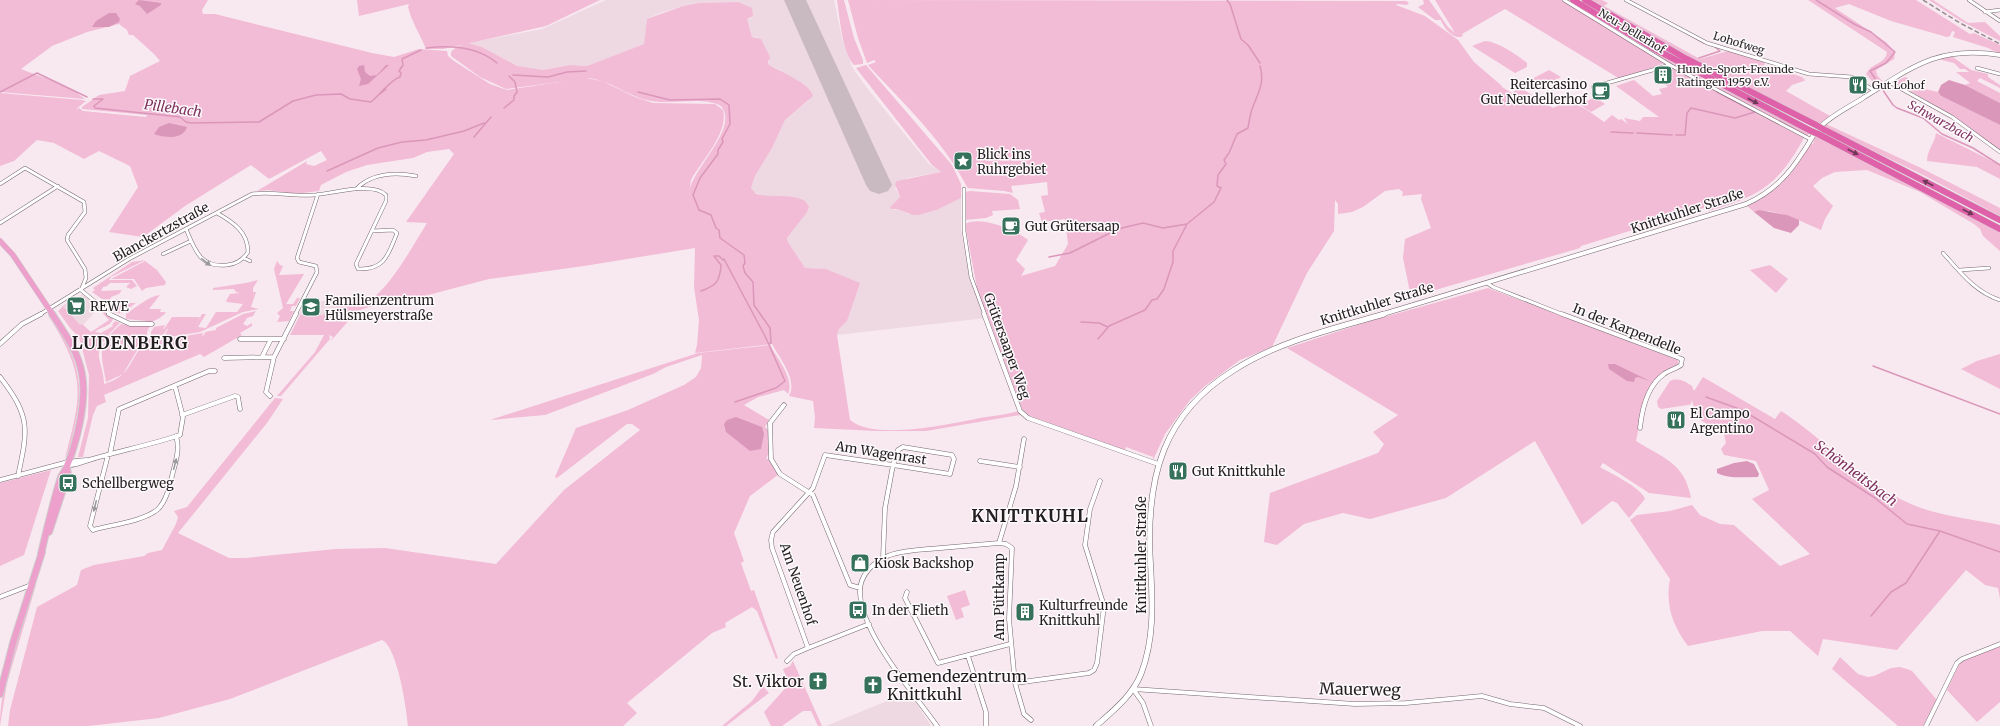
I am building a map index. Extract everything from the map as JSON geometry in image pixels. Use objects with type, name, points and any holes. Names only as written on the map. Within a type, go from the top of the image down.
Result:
[{"type":"highway","points":[[1572,0],[1651,47],[2000,229]]},
{"type":"highway","points":[[1585,0],[1685,58],[2000,220]]},
{"type":"main road","points":[[0,241],[13,255],[72,346],[82,374],[82,408],[68,474],[31,585],[0,694]]},
{"type":"street","name":"Neu-Dellerhof","points":[[1564,0],[1670,65],[1810,139]]},
{"type":"street","name":"Lohofweg","points":[[1626,0],[1707,43],[1813,75],[1841,75],[1852,77],[1875,91]]},
{"type":"street","points":[[1969,0],[2000,22]]},
{"type":"street","points":[[1985,12],[2000,10]]},
{"type":"street","name":"Knittkuhler Straße","points":[[1096,726],[1110,716],[1133,689],[1147,658],[1152,636],[1150,511],[1152,488],[1158,464],[1170,437],[1186,411],[1209,388],[1243,364],[1277,348],[1316,334],[1746,204],[1772,190],[1783,181],[1794,167],[1810,139],[1825,122],[1889,82],[1922,63],[1944,55],[1970,52],[2000,55]]},
{"type":"street","name":"Neu-Dellerhof","points":[[1593,87],[1670,65]]},
{"type":"street","points":[[1977,68],[2000,74]]},
{"type":"street","points":[[1889,82],[1952,117],[2000,152]]},
{"type":"street","points":[[0,184],[25,168],[84,202],[86,206],[83,215],[68,235],[67,240],[85,269],[86,278],[81,290],[96,300],[109,314],[122,322],[130,324],[152,324]]},
{"type":"street","points":[[356,189],[363,182],[383,175],[410,174],[416,176]]},
{"type":"street","points":[[0,223],[58,186]]},
{"type":"street","points":[[270,396],[266,392],[274,357],[317,272],[316,266],[299,262],[297,258],[318,194],[356,189],[380,191],[386,195],[386,201],[356,264],[358,269],[373,269],[380,266],[396,234],[393,230],[372,231]]},
{"type":"street","name":"Grütersaaper Weg","points":[[964,189],[964,231],[971,277],[1020,412],[1028,418],[1158,464]]},
{"type":"street","name":"Blanckertzstraße","points":[[0,344],[2,339],[22,324],[81,290],[129,259],[252,194],[266,192],[294,196],[318,194]]},
{"type":"street","points":[[186,229],[198,255],[209,265],[218,266],[234,264],[244,258],[248,247],[242,231],[217,212]]},
{"type":"street","points":[[163,254],[191,241]]},
{"type":"street","points":[[1944,253],[1981,292],[1989,297],[2000,300]]},
{"type":"street","points":[[244,258],[250,261]]},
{"type":"street","points":[[1960,270],[1989,268]]},
{"type":"street","name":"In der Karpendelle","points":[[1487,283],[1492,287],[1524,300],[1682,359],[1681,365],[1664,374],[1654,382],[1648,393],[1640,428]]},
{"type":"street","points":[[240,339],[284,339]]},
{"type":"street","points":[[262,357],[272,339]]},
{"type":"street","points":[[224,358],[274,357]]},
{"type":"street","points":[[176,436],[179,442],[176,460],[166,496],[158,509],[148,515],[93,530],[90,526],[109,454],[118,409],[210,371],[215,371]]},
{"type":"street","points":[[0,377],[18,399],[25,415],[25,438],[18,476]]},
{"type":"street","points":[[0,480],[69,465],[74,466],[87,460],[143,447],[176,436],[181,433],[182,415],[175,386]]},
{"type":"street","points":[[182,415],[236,396],[238,397],[240,409]]},
{"type":"street","points":[[784,405],[770,423],[771,459],[780,474],[813,495],[850,585],[860,588]]},
{"type":"street","points":[[937,726],[880,646],[869,624],[860,600],[860,588],[868,570],[883,558],[912,550],[999,543],[1011,507],[1020,467],[1024,439]]},
{"type":"street","name":"Am Wagenrast","points":[[809,492],[813,488],[825,455],[950,474],[954,459],[952,455],[903,447],[898,450],[893,465]]},
{"type":"street","points":[[980,461],[1020,467]]},
{"type":"street","points":[[883,558],[884,499],[893,465]]},
{"type":"street","points":[[1015,683],[1089,673],[1097,666],[1104,606],[1085,545],[1090,508],[1100,481]]},
{"type":"street","name":"Am Neuenhof","points":[[808,648],[772,548],[771,540],[774,532],[809,492]]},
{"type":"street","name":"Am Püttkamp","points":[[999,543],[1006,544],[1012,548],[1009,605],[1010,644],[1015,683],[1024,714],[1031,720]]},
{"type":"street","points":[[0,597],[31,585]]},
{"type":"street","points":[[907,592],[905,598],[938,663],[943,663],[1010,644]]},
{"type":"street","points":[[787,661],[794,654],[869,624]]},
{"type":"street","points":[[1926,726],[1957,663],[1962,659],[2000,644]]},
{"type":"street","points":[[968,656],[986,712],[986,726]]},
{"type":"street","points":[[1133,689],[1142,703],[1151,726]]},
{"type":"street","name":"Mauerweg","points":[[1133,689],[1355,704],[1406,703],[1482,696],[1510,704],[1544,708],[1580,726]]},
{"type":"shaded area","points":[[0,0],[208,0],[202,10],[203,14],[215,14],[372,53],[394,57],[419,49],[447,51],[448,56],[454,61],[490,84],[507,90],[571,80],[506,89],[480,77],[451,56],[451,52],[456,47],[468,43],[482,47],[517,66],[543,70],[570,65],[587,66],[644,44],[647,19],[683,6],[699,3],[738,2],[752,8],[753,16],[747,19],[752,37],[761,39],[770,57],[768,62],[769,65],[800,82],[811,91],[813,96],[785,120],[772,148],[755,176],[751,188],[756,194],[768,196],[788,196],[805,201],[809,207],[807,212],[787,238],[788,242],[805,268],[826,269],[860,283],[847,321],[839,329],[837,335],[850,420],[861,426],[894,430],[932,427],[1019,411],[1020,415],[926,431],[877,431],[814,428],[815,417],[813,401],[789,396],[791,390],[790,376],[772,344],[695,353],[699,320],[694,287],[695,248],[584,266],[489,279],[413,299],[369,307],[357,311],[330,342],[333,337],[329,335],[330,339],[281,396],[277,396],[315,352],[324,335],[290,335],[300,315],[328,314],[336,308],[339,303],[364,302],[381,291],[399,268],[427,223],[406,222],[454,154],[449,149],[427,152],[413,158],[367,165],[346,172],[321,185],[319,191],[294,194],[269,190],[257,191],[307,161],[306,164],[314,166],[327,160],[321,151],[269,179],[251,165],[185,206],[143,237],[109,232],[138,187],[130,166],[99,151],[84,159],[54,143],[37,140],[14,161],[0,166],[0,93],[82,100],[86,101],[75,110],[79,108],[83,111],[146,117],[147,115],[82,109],[82,107],[99,95],[125,91],[130,76],[160,61],[133,35],[129,35],[127,30],[119,24],[87,32],[52,46],[21,69],[54,81],[78,93],[85,99],[0,92]],"holes":[[[603,81],[635,96],[651,101],[696,101],[714,103],[721,106],[723,110],[715,104],[653,103],[635,97]],[[723,110],[725,115],[724,126],[720,137],[698,172],[689,193],[691,180],[695,172],[713,146],[722,128],[724,119]]]},
{"type":"shaded area","points":[[139,0],[161,3],[161,5],[147,14],[140,6],[135,4]]},
{"type":"shaded area","points":[[357,0],[600,0],[546,26],[443,49],[426,49],[412,18],[408,7],[409,4],[359,16]]},
{"type":"shaded area","points":[[606,0],[834,0],[842,38],[852,67],[867,88],[929,164],[941,172],[907,178],[895,188],[900,197],[890,207],[893,210],[897,209],[909,214],[961,198],[961,230],[970,281],[986,318],[837,335],[839,329],[847,321],[859,283],[826,269],[805,268],[788,242],[787,238],[796,226],[792,197],[765,197],[752,191],[751,188],[755,176],[772,148],[785,120],[809,100],[780,70],[769,65],[769,60],[757,37],[752,37],[747,19],[752,18],[738,2],[699,3],[660,13],[647,19],[644,44],[587,66],[570,65],[543,70],[529,69],[517,66],[482,47],[468,43],[542,29]]},
{"type":"shaded area","points":[[837,0],[844,0],[854,38],[863,60],[863,64],[854,65],[847,52],[842,34]]},
{"type":"shaded area","points":[[848,0],[1406,1],[1409,3],[1407,5],[1396,5],[1425,16],[1458,40],[1474,62],[1502,87],[1512,93],[1519,87],[1553,108],[1561,105],[1574,104],[1586,109],[1604,122],[1612,115],[1628,124],[1624,118],[1640,121],[1643,117],[1659,117],[1616,86],[1634,80],[1653,96],[1662,94],[1659,89],[1668,87],[1652,73],[1666,79],[1671,75],[1663,71],[1673,68],[1804,138],[1795,154],[1776,178],[1755,194],[1742,200],[1709,211],[1704,208],[1581,246],[1580,248],[1411,297],[1403,258],[1405,239],[1431,228],[1421,199],[1422,194],[1402,196],[1403,192],[1399,189],[1385,191],[1363,207],[1352,212],[1338,214],[1338,204],[1335,200],[1334,231],[1307,273],[1272,347],[1240,360],[1205,386],[1190,400],[1165,434],[1153,460],[1153,457],[1126,447],[1125,450],[1030,416],[1022,409],[977,288],[965,224],[979,221],[988,222],[1007,228],[1028,240],[1016,260],[1025,269],[1021,276],[1055,266],[1068,244],[1065,219],[1042,222],[1039,213],[1045,212],[1041,196],[1048,195],[1047,182],[1011,186],[1013,193],[968,188],[957,168],[934,137],[868,65],[876,62],[874,60],[867,63],[858,38]]},
{"type":"shaded area","points":[[1423,0],[1429,0],[1448,27],[1455,33],[1435,0],[1563,0],[1665,63],[1620,79],[1505,9],[1462,34],[1463,36],[1456,37],[1446,29],[1441,20],[1435,20],[1418,7],[1424,4]]},
{"type":"shaded area","points":[[1566,0],[1569,0],[1810,133],[1806,136],[1671,64]]},
{"type":"shaded area","points":[[1590,0],[1602,0],[1608,3],[1604,6],[1700,59],[1728,51],[1765,61],[1764,65],[1802,77],[1805,80],[1804,81],[1792,85],[1786,91],[1830,116],[1819,124],[1650,36]]},
{"type":"shaded area","points":[[1808,0],[1916,0],[1970,34],[1974,33],[2000,45],[2000,54],[1988,48],[1953,37],[1955,32],[1952,31],[1950,36],[1947,37],[1891,21],[1849,4],[1835,8],[1886,42],[1895,52],[1894,59],[1876,70],[1877,75],[1884,83],[1877,87],[1866,74],[1872,67],[1884,59],[1887,52]]},
{"type":"shaded area","points":[[1929,0],[1933,0],[1968,23],[1985,22],[2000,36],[2000,41],[1961,21]]},
{"type":"shaded area","points":[[109,13],[116,13],[120,19],[119,22],[109,27],[92,27],[96,21]]},
{"type":"shaded area","points":[[1485,41],[1495,43],[1518,56],[1527,63],[1527,67],[1515,73],[1472,46]]},
{"type":"shaded area","points":[[1950,55],[1971,70],[1988,74],[1988,77],[2000,85],[2000,88],[1980,78],[1977,81],[2000,93],[2000,103],[1965,85],[1970,83],[1956,72],[1969,72],[1965,69],[1960,69],[1954,63],[1938,59]]},
{"type":"shaded area","points":[[364,65],[365,72],[370,76],[377,75],[386,65],[389,65],[368,84],[359,86],[361,79],[357,69],[359,66]]},
{"type":"shaded area","points":[[866,65],[952,165],[961,184],[961,198],[936,210],[918,215],[913,215],[897,209],[891,209],[890,207],[900,197],[895,184],[897,181],[941,172],[932,165],[856,68]]},
{"type":"shaded area","points":[[1549,70],[1561,77],[1539,88],[1528,81]]},
{"type":"shaded area","points":[[1905,77],[1908,78],[1908,85],[1938,92],[1941,96],[2000,125],[2000,151],[1954,117],[1895,82]]},
{"type":"shaded area","points":[[1949,80],[1965,85],[2000,103],[2000,125],[1941,96],[1938,92],[1941,85]]},
{"type":"shaded area","points":[[1595,97],[1605,104],[1591,112],[1580,105]]},
{"type":"shaded area","points":[[169,123],[187,127],[182,134],[178,136],[168,137],[154,134],[159,127]]},
{"type":"shaded area","points":[[1826,124],[1919,167],[2000,208],[2000,216],[1927,177],[1824,127]]},
{"type":"shaded area","points":[[1936,133],[2000,165],[2000,179],[1977,167],[1927,161],[1928,153]]},
{"type":"shaded area","points":[[1815,135],[2000,231],[2000,251],[1983,236],[1980,229],[1974,224],[1920,192],[1867,170],[1835,172],[1822,178],[1813,186],[1833,206],[1825,219],[1821,230],[1779,213],[1770,211],[1754,212],[1747,206],[1768,194],[1785,180],[1811,143],[1813,144]]},
{"type":"shaded area","points":[[970,191],[1010,194],[1018,200],[1020,209],[992,211],[993,215],[986,218],[965,220],[965,192]]},
{"type":"shaded area","points":[[1759,210],[1787,215],[1799,220],[1799,225],[1791,233],[1774,228],[1754,212]]},
{"type":"shaded area","points":[[145,260],[111,277],[109,280],[132,280],[137,286],[131,289],[126,287],[130,283],[110,283],[103,287],[101,291],[122,290],[119,294],[111,297],[109,304],[92,292],[95,290],[93,288],[132,262]]},
{"type":"shaded area","points":[[145,261],[157,270],[166,282],[165,285],[146,288],[142,291],[134,279],[111,279]]},
{"type":"shaded area","points":[[277,261],[283,266],[279,275],[304,274],[286,304],[293,304],[297,298],[300,298],[296,306],[292,306],[290,311],[294,311],[289,321],[277,322],[280,316],[277,313],[283,308],[274,269]]},
{"type":"shaded area","points":[[1770,265],[1788,279],[1776,293],[1750,270]]},
{"type":"shaded area","points":[[258,280],[253,288],[253,292],[256,292],[251,307],[259,309],[243,312],[200,332],[163,338],[167,329],[161,338],[151,335],[154,327],[165,325],[164,329],[172,317],[200,317],[192,332],[202,314],[206,314],[198,327],[206,328],[216,312],[237,312],[243,304],[226,301],[230,294],[240,293],[236,292],[234,289],[213,290],[213,288]]},
{"type":"shaded area","points":[[1488,288],[1678,360],[1678,365],[1666,371],[1657,378],[1646,396],[1636,441],[1664,457],[1678,469],[1684,477],[1691,498],[1649,493],[1603,463],[1600,467],[1638,490],[1645,499],[1629,518],[1617,503],[1612,501],[1582,525],[1535,441],[1446,498],[1370,519],[1343,513],[1304,524],[1277,545],[1264,542],[1270,493],[1378,453],[1384,444],[1373,432],[1398,415],[1287,348],[1370,321]]},
{"type":"shaded area","points":[[83,294],[99,308],[81,327],[61,307]]},
{"type":"shaded area","points":[[160,295],[149,309],[161,309],[160,312],[166,312],[160,318],[145,323],[146,321],[126,319],[126,314],[146,300]]},
{"type":"shaded area","points":[[87,296],[113,319],[110,324],[95,332],[101,333],[113,326],[112,325],[115,321],[120,323],[105,339],[100,348],[99,358],[104,384],[121,376],[126,371],[148,338],[153,340],[151,344],[153,344],[156,341],[203,333],[202,336],[205,332],[216,330],[216,328],[243,314],[256,311],[253,316],[247,318],[243,324],[247,326],[252,323],[252,326],[240,333],[242,335],[204,357],[200,354],[104,395],[106,402],[97,406],[93,415],[83,457],[78,457],[88,418],[89,375],[79,337],[70,328],[58,311],[69,301],[63,308],[65,308],[80,325],[82,324],[91,332],[109,320]]},
{"type":"shaded area","points":[[116,299],[119,299],[115,303],[136,303],[122,313],[116,313],[109,307]]},
{"type":"shaded area","points":[[305,301],[343,302],[337,315],[299,315]]},
{"type":"shaded area","points":[[50,318],[60,332],[73,358],[79,384],[78,412],[71,444],[65,458],[75,417],[77,386],[75,371],[70,356],[62,338]]},
{"type":"shaded area","points":[[121,324],[131,326],[150,326],[147,332],[147,337],[142,342],[123,374],[106,382],[102,350],[107,338]]},
{"type":"shaded area","points":[[770,345],[787,375],[790,388],[788,394],[784,390],[758,397],[744,405],[769,420],[765,427],[768,430],[769,452],[766,459],[769,459],[779,474],[750,496],[734,533],[744,561],[741,563],[751,591],[754,590],[778,658],[776,659],[757,611],[752,607],[725,623],[726,627],[712,633],[627,703],[637,713],[623,726],[408,726],[406,707],[397,666],[387,645],[382,640],[230,699],[159,718],[88,726],[8,726],[10,710],[37,607],[77,585],[81,570],[94,565],[144,556],[148,553],[162,550],[176,524],[178,517],[174,511],[187,507],[275,398],[283,399],[267,423],[178,533],[229,558],[245,558],[336,549],[385,548],[496,564],[564,490],[640,430],[632,424],[627,424],[557,478],[555,477],[576,428],[628,410],[684,385],[696,377],[701,368],[702,355],[666,367],[653,374],[545,415],[490,420],[698,353]]},
{"type":"shaded area","points":[[2000,354],[2000,389],[1961,369],[1977,361]]},
{"type":"shaded area","points":[[1608,364],[1615,364],[1650,381],[1638,377],[1635,378],[1634,382],[1627,381],[1609,369]]},
{"type":"shaded area","points":[[1703,377],[1775,419],[1781,411],[1797,422],[1860,473],[1893,495],[1911,504],[1932,512],[2000,525],[2000,599],[1998,588],[1985,585],[1966,570],[1897,650],[1823,639],[1818,656],[1790,631],[1762,631],[1688,646],[1674,623],[1669,598],[1670,579],[1630,520],[1637,515],[1670,511],[1692,505],[1700,515],[1720,524],[1734,525],[1780,566],[1810,554],[1752,499],[1769,490],[1756,461],[1724,455],[1721,449],[1726,443],[1724,434],[1697,418],[1692,400],[1691,404],[1688,405],[1661,409],[1658,407],[1657,401],[1670,381],[1679,380],[1685,382],[1692,386],[1694,391]]},
{"type":"shaded area","points":[[736,417],[762,427],[764,434],[761,449],[750,451],[726,432],[724,424],[727,420]]},
{"type":"shaded area","points":[[1747,461],[1754,464],[1759,474],[1758,477],[1732,477],[1717,473],[1717,469],[1734,463]]},
{"type":"shaded area","points":[[51,470],[24,555],[0,566],[0,483]]},
{"type":"shaded area","points":[[36,585],[7,683],[0,726],[3,691],[7,674],[34,586]]},
{"type":"shaded area","points":[[965,590],[970,605],[961,608],[964,617],[956,620],[947,596]]},
{"type":"shaded area","points":[[2000,646],[2000,702],[1977,722],[1947,690],[1959,665],[1963,661]]},
{"type":"shaded area","points":[[1840,657],[1858,674],[1868,677],[1874,676],[1891,668],[1900,667],[1912,671],[1937,700],[1923,726],[1898,726],[1832,669]]},
{"type":"shaded area","points":[[793,661],[822,726],[818,726],[811,711],[803,711],[782,726],[771,726],[764,712],[789,684],[783,669],[790,666]]},
{"type":"shaded area","points":[[763,686],[769,693],[726,726],[722,726],[752,701]]},
{"type":"shaded area","points":[[909,692],[931,726],[826,726]]},
{"type":"waterway","points":[[1227,0],[1230,4],[1241,39],[1248,45],[1260,63]]},
{"type":"waterway","name":"Schwarzbach","points":[[1816,0],[1854,24],[1871,32],[1895,52],[1886,63],[1870,71],[1893,105],[1923,118],[1942,134],[1973,148],[2000,165]]},
{"type":"waterway","points":[[1688,34],[1704,43]]},
{"type":"waterway","name":"Pillebach","points":[[426,48],[454,47],[473,50],[497,63]]},
{"type":"waterway","points":[[1699,58],[1720,51],[1715,47]]},
{"type":"waterway","name":"Pillebach","points":[[93,99],[103,99],[94,106],[95,108],[180,117],[186,122],[191,123],[259,122],[293,101],[316,95],[341,94],[350,99],[371,102],[389,84],[400,77],[401,73],[399,71],[403,65],[402,59],[421,50]]},
{"type":"waterway","points":[[1187,224],[1214,202],[1221,188],[1217,186],[1218,175],[1226,164],[1224,160],[1229,153],[1237,134],[1248,128],[1251,111],[1262,78],[1260,66]]},
{"type":"waterway","name":"Pillebach","points":[[513,75],[548,77],[567,72],[586,71]]},
{"type":"waterway","name":"Pillebach","points":[[0,92],[37,73],[87,97]]},
{"type":"waterway","points":[[504,108],[514,100],[514,96],[517,92],[515,82],[509,76]]},
{"type":"waterway","name":"Pillebach","points":[[380,94],[386,89]]},
{"type":"waterway","points":[[638,92],[670,100],[720,99],[729,105],[730,124],[722,139],[723,142],[718,150],[718,154],[700,178],[693,195],[699,210],[711,215],[716,228],[719,230],[720,238],[744,255],[745,263],[743,266],[745,273],[753,282],[754,305],[770,328],[771,343],[769,344]]},
{"type":"waterway","points":[[1676,135],[1685,135],[1687,113],[1691,108],[1735,118],[1755,112],[1717,92]]},
{"type":"waterway","points":[[474,137],[491,117]]},
{"type":"waterway","points":[[327,171],[378,148],[402,142],[426,140],[464,131],[484,123]]},
{"type":"waterway","points":[[1611,132],[1633,133]]},
{"type":"waterway","points":[[1637,133],[1672,135]]},
{"type":"waterway","points":[[1049,257],[1070,253],[1118,229],[1130,226],[1143,223],[1163,228],[1187,224]]},
{"type":"waterway","points":[[1098,339],[1109,326],[1145,310],[1152,300],[1157,299],[1164,289],[1173,262],[1173,251],[1187,224]]},
{"type":"waterway","points":[[701,291],[714,285],[720,275],[721,265],[714,256],[719,256],[723,260]]},
{"type":"waterway","points":[[724,259],[766,338],[785,381],[776,388],[735,402]]},
{"type":"waterway","points":[[1081,322],[1099,323],[1108,327]]},
{"type":"waterway","points":[[1873,366],[2000,414]]},
{"type":"waterway","name":"Schönheitsbach","points":[[1706,397],[1742,410],[1815,454],[1827,467],[1875,498],[1907,524],[1940,531]]},
{"type":"waterway","points":[[1871,616],[1891,592],[1906,583],[1940,531]]},
{"type":"waterway","name":"Schönheitsbach","points":[[1940,531],[2000,552]]},
{"type":"runway","points":[[795,0],[879,185]]},
{"type":"railway","points":[[1923,0],[1960,23],[2000,44]]},
{"type":"place","name":"Hunde-Sport-Freunde Ratingen 1959 e.V.","points":[[1663,75]]},
{"type":"place","name":"Gut Lohof","points":[[1858,85]]},
{"type":"place","name":"Reitercasino Gut Neudellerhof","points":[[1601,91]]},
{"type":"place","name":"Blick ins Ruhrgebiet","points":[[963,161]]},
{"type":"place","name":"Gut Grütersaap","points":[[1011,226]]},
{"type":"place","name":"REWE","points":[[76,306]]},
{"type":"place","name":"Familienzentrum Hülsmeyerstraße","points":[[311,307]]},
{"type":"place","name":"El Campo Argentino","points":[[1676,420]]},
{"type":"place","name":"Gut Knittkuhle","points":[[1178,471]]},
{"type":"place","name":"Schellbergweg","points":[[68,483]]},
{"type":"place","name":"Kiosk Backshop","points":[[860,563]]},
{"type":"place","name":"In der Flieth","points":[[858,610]]},
{"type":"place","name":"Kulturfreunde Knittkuhl","points":[[1025,612]]},
{"type":"place","name":"St. Viktor","points":[[818,681]]},
{"type":"place","name":"Gemendezentrum Knittkuhl","points":[[873,685]]},
{"type":"district","name":"LUDENBERG","points":[[130,343]]},
{"type":"district","name":"KNITTKUHL","points":[[1030,516]]}]
